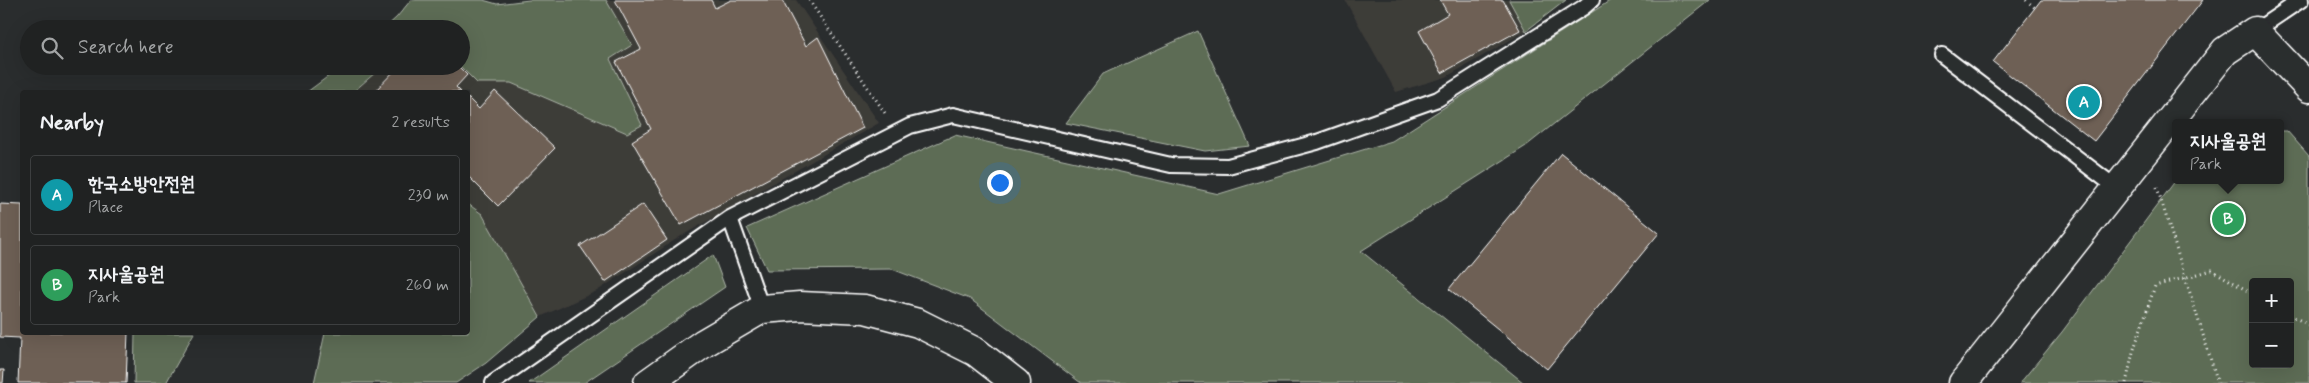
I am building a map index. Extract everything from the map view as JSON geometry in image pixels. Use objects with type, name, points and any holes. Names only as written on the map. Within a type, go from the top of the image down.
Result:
[{"type":"street","points":[[2172,119],[2225,51],[2255,30],[2309,88]]},
{"type":"street","points":[[1963,383],[2172,119]]},
{"type":"street","points":[[648,383],[704,343],[762,309],[800,306],[865,309],[918,323],[976,352],[1016,383]]},
{"type":"lane","points":[[494,383],[730,218],[910,126],[952,115],[1170,165],[1228,166],[1317,142],[1438,99],[1543,34],[1592,0]]},
{"type":"lane","points":[[2255,30],[2301,0]]},
{"type":"lane","points":[[1942,55],[2118,189]]},
{"type":"lane","points":[[730,218],[762,309]]},
{"type":"path","points":[[808,0],[898,132]]},
{"type":"path","points":[[2026,0],[2035,8]]},
{"type":"path","points":[[2157,188],[2218,383]]},
{"type":"path","points":[[2126,383],[2133,352],[2156,286],[2212,270],[2249,292]]},
{"type":"path","points":[[2294,317],[2309,325]]},
{"type":"shaded area","points":[[606,0],[796,0],[879,123],[678,238],[597,291],[540,317],[482,214],[470,205],[470,90],[355,90],[373,75],[469,75],[477,83],[504,80],[627,133],[642,125],[610,59],[631,45]]},
{"type":"shaded area","points":[[1345,0],[1509,0],[1526,31],[1446,77],[1396,92]]},
{"type":"green space","points":[[411,0],[483,0],[497,4],[529,0],[606,0],[632,45],[610,59],[642,125],[627,133],[511,83],[477,83],[469,75],[470,20],[394,20]]},
{"type":"green space","points":[[1509,0],[1566,0],[1526,31]]},
{"type":"green space","points":[[1611,0],[1710,0],[1526,146],[1361,251],[1524,383],[1081,383],[970,299],[892,269],[767,270],[747,228],[955,135],[1219,194],[1392,141]]},
{"type":"green space","points":[[1198,31],[1250,146],[1205,151],[1066,123],[1103,74]]},
{"type":"green space","points":[[330,75],[373,75],[355,90],[310,90]]},
{"type":"green space","points":[[2284,131],[2287,131],[2309,156],[2309,383],[2020,383],[2062,332],[2173,184],[2284,184]]},
{"type":"green space","points":[[470,205],[482,214],[540,317],[486,363],[456,383],[314,383],[325,335],[470,335]]},
{"type":"green space","points":[[713,255],[725,287],[584,383],[529,383]]},
{"type":"green space","points":[[135,335],[193,335],[166,383],[134,383]]},
{"type":"building","points":[[615,0],[711,0],[715,8],[731,0],[782,0],[806,46],[818,37],[863,128],[681,225],[632,141],[651,129],[616,62],[641,49]]},
{"type":"building","points":[[1440,0],[1503,0],[1520,30],[1442,73],[1419,31],[1448,14]]},
{"type":"building","points":[[2041,0],[2203,0],[2094,141],[1993,62]]},
{"type":"building","points":[[390,75],[467,75],[456,87],[459,90],[376,90]]},
{"type":"building","points":[[495,91],[555,148],[498,206],[470,178],[470,100],[479,109]]},
{"type":"building","points":[[1561,153],[1659,233],[1547,369],[1449,289]]},
{"type":"building","points":[[0,204],[20,205],[20,335],[128,335],[126,383],[18,383],[20,338],[0,337]]},
{"type":"building","points":[[643,204],[667,240],[605,282],[580,246]]},
{"type":"building","points":[[0,370],[4,370],[3,383],[0,383]]},
{"type":"place","name":"한국소방안전원","points":[[2084,102]]},
{"type":"place","name":"지사울공원","points":[[2228,219]]}]
